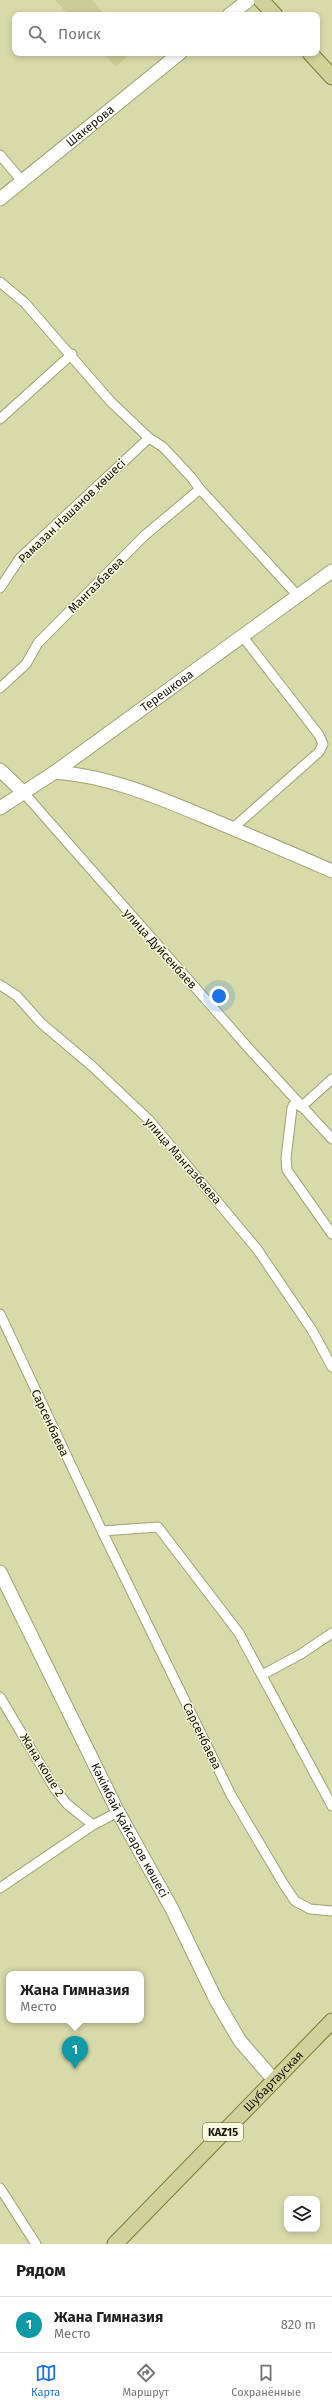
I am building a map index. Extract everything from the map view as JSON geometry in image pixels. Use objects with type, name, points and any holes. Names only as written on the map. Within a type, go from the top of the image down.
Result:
[{"type":"main road","points":[[261,0],[272,12]]},
{"type":"main road","points":[[313,56],[332,77]]},
{"type":"main road","name":"Шубартауская","points":[[115,2244],[332,2021]]},
{"type":"street","points":[[234,12],[249,0]]},
{"type":"street","name":"Шакерова","points":[[0,199],[176,56]]},
{"type":"street","points":[[0,155],[22,182]]},
{"type":"street","points":[[0,282],[25,303],[72,354],[111,402],[149,438],[162,447],[191,476],[200,489],[298,596]]},
{"type":"street","points":[[0,420],[72,354]]},
{"type":"street","name":"Рамазан Нашанов көшесі","points":[[0,588],[20,558],[149,438]]},
{"type":"street","name":"Мангазбаева","points":[[0,688],[26,664],[38,643],[128,553],[200,489]]},
{"type":"street","name":"Терешкова","points":[[0,808],[55,772],[332,571]]},
{"type":"street","points":[[233,828],[319,752],[323,744],[319,735],[243,636]]},
{"type":"street","points":[[0,770],[23,792]]},
{"type":"street","points":[[55,772],[85,774],[125,785],[233,828],[332,871]]},
{"type":"street","name":"улица Дуйсенбаев","points":[[23,792],[299,1104],[332,1139]]},
{"type":"street","name":"улица Мангазбаева","points":[[0,984],[17,996],[41,1023],[92,1066],[148,1120],[257,1249],[312,1330],[332,1367]]},
{"type":"street","points":[[332,1078],[292,1108],[286,1158],[287,1170],[332,1234]]},
{"type":"street","name":"Сарсенбаева","points":[[0,1314],[102,1531],[231,1795],[295,1901],[310,1909],[332,1911]]},
{"type":"street","points":[[102,1531],[158,1528],[239,1633],[332,1806]]},
{"type":"street","name":"Кәкімбай Қайсаров көшесі","points":[[0,1572],[118,1812],[172,1909],[216,2000],[240,2041],[274,2080]]},
{"type":"street","points":[[262,1675],[301,1654],[332,1633]]},
{"type":"street","name":"Жана коше 2","points":[[0,1697],[55,1789],[67,1804],[93,1825]]},
{"type":"street","points":[[0,1888],[93,1825],[118,1812]]},
{"type":"street","points":[[0,2188],[36,2244]]},
{"type":"shaded area","points":[[55,0],[92,0],[102,12],[66,12]]},
{"type":"shaded area","points":[[106,56],[128,56],[116,67]]},
{"type":"place","name":"Жана Гимназия","points":[[75,2069]]}]
